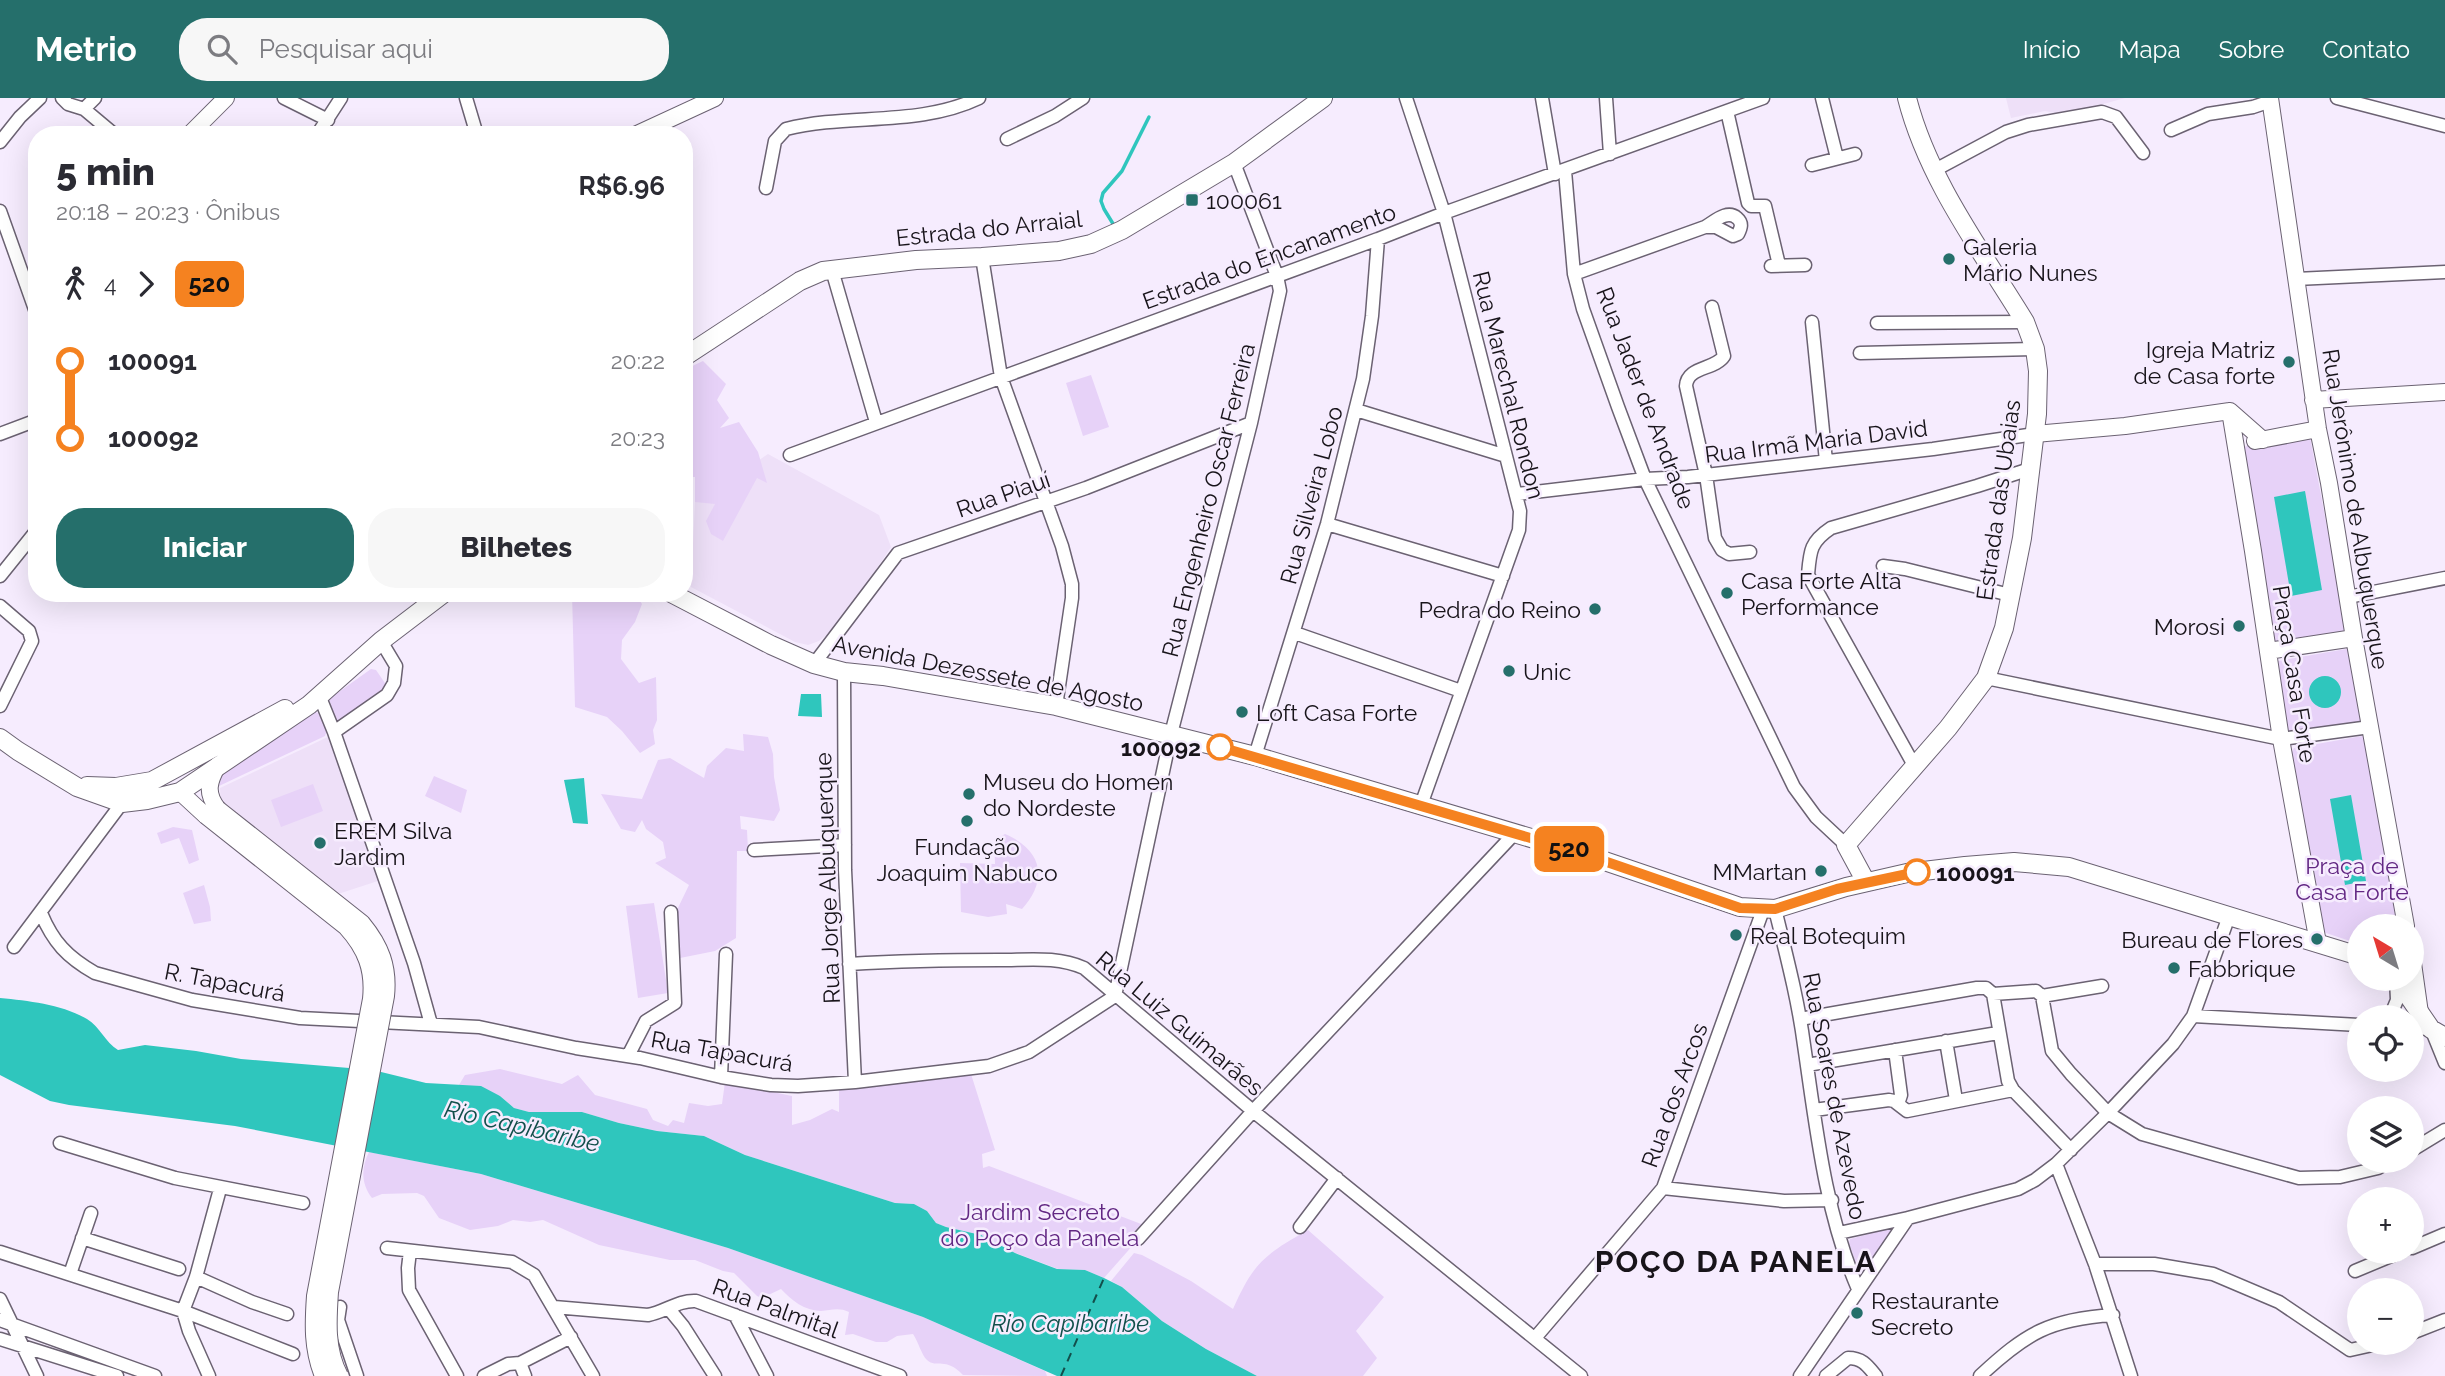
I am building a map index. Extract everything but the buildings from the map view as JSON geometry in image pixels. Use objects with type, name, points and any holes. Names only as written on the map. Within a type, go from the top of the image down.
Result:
[{"type":"main road","name":"Estrada do Arraial","points":[[693,350],[800,281],[832,270],[916,260],[1059,251],[1091,244],[1122,230],[1234,163],[1323,98]]},
{"type":"main road","name":"Estrada das Ubaias","points":[[1846,845],[1915,767],[1986,678],[2004,628],[2022,538],[2035,434],[2038,385],[2035,349],[2025,322],[1933,171],[1915,128],[1907,98]]},
{"type":"main road","points":[[0,738],[77,787],[122,803],[180,792],[309,705],[430,602]]},
{"type":"main road","name":"Avenida Dezessete de Agosto","points":[[688,602],[814,664],[844,672],[1056,706],[1255,756],[1578,852],[1740,908],[1769,910],[1846,887],[1907,873],[2014,862],[2045,864],[2069,867],[2347,952]]},
{"type":"main road","points":[[77,787],[116,787],[152,782],[235,734],[299,701],[319,695]]},
{"type":"main road","points":[[180,792],[192,775],[230,743],[235,734]]},
{"type":"main road","name":"Rua Jader de Andrade","points":[[1846,845],[1866,882]]},
{"type":"main road","points":[[1846,845],[1846,887]]},
{"type":"main road","points":[[2404,991],[2428,1028]]},
{"type":"street","points":[[0,142],[40,98]]},
{"type":"street","points":[[62,98],[68,104],[84,108],[104,126]]},
{"type":"street","points":[[84,108],[96,98]]},
{"type":"street","points":[[198,126],[226,98]]},
{"type":"street","points":[[285,98],[328,120]]},
{"type":"street","points":[[324,126],[341,98]]},
{"type":"street","points":[[466,98],[474,126]]},
{"type":"street","points":[[650,126],[687,104],[715,98]]},
{"type":"street","points":[[766,188],[775,141],[786,129],[956,109],[979,98]]},
{"type":"street","points":[[1007,139],[1055,116],[1083,98]]},
{"type":"street","name":"Rua Marechal Rondon","points":[[1406,98],[1444,213],[1520,511],[1519,530],[1421,805]]},
{"type":"street","name":"Rua Jader de Andrade","points":[[1542,98],[1560,172],[1574,274],[1583,309],[1645,479],[1794,787],[1816,817],[1846,845]]},
{"type":"street","points":[[1606,98],[1610,154]]},
{"type":"street","name":"Estrada do Encanamento","points":[[790,456],[1444,213],[1763,98]]},
{"type":"street","points":[[1822,98],[1837,159]]},
{"type":"street","points":[[2337,98],[2445,126]]},
{"type":"street","points":[[2171,130],[2208,114],[2271,100]]},
{"type":"street","name":"Rua Jerônimo de Albuquerque","points":[[2271,100],[2313,400],[2404,914]]},
{"type":"street","points":[[1727,111],[1748,203],[1751,206],[1765,206],[1775,265],[1805,265]]},
{"type":"street","points":[[1933,171],[2006,132],[2028,125],[2102,112],[2116,117],[2143,153]]},
{"type":"street","points":[[1812,165],[1855,154]]},
{"type":"street","points":[[1234,163],[1277,276]]},
{"type":"street","points":[[0,211],[28,291]]},
{"type":"street","points":[[1574,274],[1705,227]]},
{"type":"street","name":"Rua Silveira Lobo","points":[[1255,756],[1327,524],[1356,410],[1372,316],[1378,239]]},
{"type":"street","points":[[0,245],[13,252]]},
{"type":"street","points":[[982,257],[1001,377],[1062,546],[1072,584],[1056,706]]},
{"type":"street","points":[[832,270],[876,422]]},
{"type":"street","points":[[2296,279],[2445,272]]},
{"type":"street","name":"Rua Engenheiro Oscar Ferreira","points":[[1115,996],[1171,734],[1251,423],[1280,291],[1277,276]]},
{"type":"street","points":[[1712,307],[1724,356],[1719,362],[1691,374],[1685,382],[1706,475],[1715,538],[1718,545],[1729,554],[1750,552]]},
{"type":"street","points":[[1812,322],[1826,461]]},
{"type":"street","points":[[1877,322],[2025,322]]},
{"type":"street","points":[[1860,353],[2035,349]]},
{"type":"street","points":[[2313,400],[2445,392]]},
{"type":"street","points":[[1356,410],[1506,456]]},
{"type":"street","points":[[2035,434],[2125,426],[2230,411],[2263,440]]},
{"type":"street","name":"Praça Casa Forte","points":[[2230,411],[2281,739],[2318,943]]},
{"type":"street","name":"Rua Piauí","points":[[814,664],[898,553],[1086,488],[1251,423]]},
{"type":"street","points":[[0,434],[28,424]]},
{"type":"street","points":[[2235,445],[2318,429]]},
{"type":"street","name":"Rua Irmã Maria David","points":[[1517,494],[1933,449],[2035,434]]},
{"type":"street","points":[[1915,767],[1808,576],[1810,551],[1821,534],[1831,528],[2030,468]]},
{"type":"street","points":[[1327,524],[1503,576]]},
{"type":"street","points":[[0,576],[28,541]]},
{"type":"street","points":[[1883,566],[2010,595]]},
{"type":"street","points":[[2348,597],[2445,578]]},
{"type":"street","points":[[0,606],[24,626],[32,640],[0,706]]},
{"type":"street","points":[[1295,633],[1461,691]]},
{"type":"street","points":[[2268,650],[2354,638]]},
{"type":"street","points":[[334,732],[380,701],[391,690],[396,666],[381,641]]},
{"type":"street","name":"Rua Jorge Albuquerque","points":[[844,672],[845,845],[855,1082]]},
{"type":"street","points":[[1986,678],[2281,739],[2370,727]]},
{"type":"street","points":[[319,695],[414,963],[431,1024]]},
{"type":"street","points":[[218,765],[209,786],[212,812],[346,927],[359,942],[369,962],[371,999],[315,1296],[312,1328],[316,1358],[323,1376]]},
{"type":"street","points":[[180,792],[212,812],[362,923],[375,938],[384,959],[388,979],[386,996],[330,1292],[328,1325],[332,1355],[341,1376]]},
{"type":"street","points":[[14,947],[122,803]]},
{"type":"street","points":[[1138,1239],[1253,1111],[1514,834]]},
{"type":"street","points":[[754,850],[845,845]]},
{"type":"street","name":"Rua Soares de Azevedo","points":[[1769,910],[1800,1019],[1814,1110],[1839,1233],[1858,1289]]},
{"type":"street","name":"Rua dos Arcos","points":[[1535,1339],[1663,1188],[1769,910]]},
{"type":"street","points":[[628,1056],[646,1021],[675,1003],[671,912]]},
{"type":"street","name":"R. Tapacurá","points":[[41,913],[51,936],[81,965],[95,972],[156,990],[192,1000],[300,1018],[431,1024]]},
{"type":"street","points":[[1839,1233],[1909,1218],[2018,1189],[2056,1164],[2173,1044],[2193,1016],[2229,916]]},
{"type":"street","points":[[721,1077],[726,954]]},
{"type":"street","name":"Rua Luiz Guimarães","points":[[849,964],[934,959],[1068,961],[1084,968],[1253,1111],[1581,1376]]},
{"type":"street","points":[[2042,996],[2102,986]]},
{"type":"street","points":[[1800,1019],[1986,988],[1993,994],[2008,1081],[2013,1090],[2071,1150]]},
{"type":"street","points":[[2420,991],[2428,1028],[2445,1063]]},
{"type":"street","points":[[1993,994],[2039,992],[2052,1051],[2108,1113],[2142,1134],[2299,1178],[2340,1177],[2357,1173]]},
{"type":"street","name":"Rua Tapacurá","points":[[431,1024],[479,1027],[721,1077],[771,1085],[798,1086],[989,1066],[1029,1052],[1115,996]]},
{"type":"street","points":[[2193,1016],[2347,1024]]},
{"type":"street","points":[[1807,1065],[1998,1033]]},
{"type":"street","points":[[1946,1041],[1955,1100]]},
{"type":"street","points":[[1895,1050],[1901,1095],[1898,1104]]},
{"type":"street","points":[[1814,1110],[1889,1100],[1907,1111],[2013,1090]]},
{"type":"street","points":[[2424,1143],[2445,1130]]},
{"type":"street","points":[[60,1143],[175,1178],[220,1189],[303,1203]]},
{"type":"street","points":[[2056,1164],[2095,1264],[2131,1376]]},
{"type":"street","points":[[1300,1227],[1336,1178]]},
{"type":"street","points":[[1663,1188],[1784,1201],[1832,1200]]},
{"type":"street","points":[[209,1376],[183,1311],[196,1276],[220,1189]]},
{"type":"street","points":[[70,1274],[91,1213]]},
{"type":"street","points":[[1800,1376],[1909,1218]]},
{"type":"street","points":[[2424,1243],[2445,1234]]},
{"type":"street","points":[[82,1238],[179,1269]]},
{"type":"street","points":[[387,1248],[512,1262],[534,1275],[593,1376]]},
{"type":"street","points":[[410,1251],[409,1290],[457,1376]]},
{"type":"street","points":[[0,1252],[183,1311],[293,1354]]},
{"type":"street","points":[[2095,1264],[2154,1264],[2213,1275],[2279,1302],[2347,1348]]},
{"type":"street","points":[[2355,1271],[2372,1264]]},
{"type":"street","points":[[196,1276],[252,1302],[287,1314]]},
{"type":"street","points":[[0,1299],[6,1322],[23,1345],[37,1376]]},
{"type":"street","name":"Rua Palmital","points":[[554,1307],[648,1315],[669,1309],[685,1300],[696,1301],[900,1376]]},
{"type":"street","points":[[340,1307],[338,1320],[357,1376]]},
{"type":"street","points":[[669,1309],[715,1376]]},
{"type":"street","points":[[735,1315],[767,1376]]},
{"type":"street","points":[[1980,1376],[2007,1351],[2047,1326],[2080,1317],[2113,1315]]},
{"type":"street","points":[[2424,1328],[2445,1320]]},
{"type":"street","points":[[0,1332],[6,1322]]},
{"type":"street","points":[[6,1322],[155,1376]]},
{"type":"street","points":[[484,1376],[508,1364],[523,1370],[571,1337]]},
{"type":"street","points":[[0,1339],[117,1376]]},
{"type":"street","points":[[1826,1376],[1848,1358],[1857,1358],[1867,1364],[1875,1376]]},
{"type":"shaded area","points":[[2006,98],[2125,98],[2064,115],[2045,111],[2011,118]]},
{"type":"shaded area","points":[[768,454],[879,515],[891,547],[833,630],[819,641],[808,645],[795,642],[693,588],[695,502]]},
{"type":"shaded area","name":"EREM Silva Jardim","points":[[332,735],[384,879],[335,895],[221,806],[220,788]]},
{"type":"green space","points":[[703,361],[726,384],[717,400],[729,418],[720,428],[739,422],[758,452],[767,483],[757,478],[723,541],[711,534],[706,521],[715,504],[695,502],[693,366]]},
{"type":"green space","points":[[1091,375],[1109,427],[1083,436],[1066,383]]},
{"type":"green space","points":[[2310,437],[2347,633],[2274,646],[2243,447],[2279,439]]},
{"type":"green space","points":[[572,602],[641,602],[635,622],[622,640],[621,659],[639,683],[656,677],[657,720],[653,730],[655,744],[640,753],[607,717],[575,707]]},
{"type":"green space","points":[[2349,650],[2363,719],[2361,723],[2288,732],[2278,661]]},
{"type":"green space","points":[[371,669],[376,670],[389,689],[337,726],[329,699]]},
{"type":"green space","points":[[314,711],[318,713],[327,730],[325,736],[219,786],[222,775],[229,766]]},
{"type":"green space","points":[[743,734],[768,737],[773,754],[780,810],[774,821],[740,816],[741,829],[747,830],[748,851],[737,851],[736,938],[715,951],[675,959],[676,912],[689,885],[655,863],[666,858],[663,842],[646,829],[642,820],[635,832],[621,829],[601,794],[642,799],[658,760],[670,758],[704,778],[707,766],[726,748],[744,751]]},
{"type":"green space","name":"Praça de Casa Forte","points":[[2364,737],[2399,914],[2347,914],[2347,940],[2323,932],[2291,754],[2294,748]]},
{"type":"green space","points":[[434,776],[467,790],[461,813],[425,796]]},
{"type":"green space","points":[[313,784],[323,811],[281,827],[271,800]]},
{"type":"green space","points":[[173,827],[192,830],[199,860],[189,864],[179,838],[161,844],[157,833]]},
{"type":"green space","points":[[1005,834],[1027,848],[1038,866],[1036,887],[1031,898],[1022,909],[1006,904],[1007,914],[988,917],[961,912],[960,863],[995,864],[994,840]]},
{"type":"green space","points":[[204,885],[211,921],[194,924],[183,893]]},
{"type":"green space","points":[[654,903],[668,993],[638,998],[626,906]]},
{"type":"green space","name":"Jardim Secreto do Poço da Panela","points":[[500,1069],[562,1084],[578,1075],[595,1095],[647,1109],[653,1120],[668,1126],[673,1120],[684,1123],[689,1103],[708,1106],[722,1104],[725,1082],[792,1096],[792,1125],[832,1109],[839,1112],[839,1089],[971,1074],[995,1150],[982,1154],[983,1168],[989,1166],[1149,1227],[1104,1278],[1085,1270],[1058,1269],[1015,1253],[981,1235],[936,1223],[927,1211],[914,1204],[895,1203],[745,1155],[704,1136],[657,1131],[582,1112],[529,1112],[514,1108],[500,1096],[459,1085],[465,1075]]},
{"type":"green space","points":[[369,1152],[481,1174],[728,1248],[923,1317],[1045,1371],[1047,1376],[963,1375],[951,1366],[927,1360],[913,1334],[897,1336],[887,1342],[876,1342],[853,1334],[845,1335],[849,1312],[845,1310],[809,1309],[794,1301],[781,1289],[762,1298],[734,1273],[695,1260],[670,1260],[599,1245],[543,1220],[513,1220],[498,1226],[470,1230],[439,1218],[424,1196],[417,1193],[382,1194],[372,1198],[363,1176]]},
{"type":"green space","points":[[1888,1229],[1892,1231],[1866,1269],[1858,1269],[1850,1239]]},
{"type":"green space","points":[[1308,1230],[1384,1297],[1356,1331],[1377,1358],[1363,1376],[1257,1376],[1206,1349],[1162,1321],[1111,1281],[1134,1253],[1191,1281],[1233,1309],[1247,1280],[1262,1261]]},
{"type":"water","points":[[2305,491],[2322,590],[2291,596],[2274,497]]},
{"type":"water","points":[[2325,676],[2336,681],[2341,692],[2336,703],[2325,708],[2314,703],[2309,692],[2314,681]]},
{"type":"water","points":[[801,694],[821,694],[822,717],[798,716]]},
{"type":"water","points":[[584,778],[588,824],[573,823],[564,780]]},
{"type":"water","points":[[2351,795],[2366,881],[2345,885],[2330,799]]},
{"type":"water","name":"Rio Capibaribe","points":[[0,998],[45,1004],[77,1014],[92,1022],[118,1050],[145,1045],[241,1059],[373,1070],[426,1083],[481,1086],[500,1096],[514,1108],[529,1112],[582,1112],[657,1131],[704,1136],[745,1155],[895,1203],[914,1204],[927,1211],[936,1223],[981,1235],[1015,1253],[1057,1269],[1085,1270],[1104,1278],[1122,1287],[1162,1321],[1206,1349],[1257,1376],[1057,1376],[923,1317],[728,1248],[481,1174],[235,1126],[50,1101],[0,1075]]},
{"type":"waterway","points":[[1115,227],[1101,201],[1103,193],[1122,171],[1149,117]]},
{"type":"ferry route","points":[[1061,1376],[1104,1278]]},
{"type":"bus line","name":"520","points":[[1220,747],[1578,852],[1740,908],[1775,909],[1837,889],[1917,872]]},
{"type":"place","name":"100061","points":[[1192,200]]},
{"type":"place","name":"Galeria Mário Nunes","points":[[1949,259]]},
{"type":"place","name":"Igreja Matriz de Casa forte","points":[[2289,362]]},
{"type":"place","name":"Casa Forte Alta Performance","points":[[1727,593]]},
{"type":"place","name":"Pedra do Reino","points":[[1595,609]]},
{"type":"place","name":"Morosi","points":[[2239,626]]},
{"type":"place","name":"Unic","points":[[1509,671]]},
{"type":"place","name":"Loft Casa Forte","points":[[1242,712]]},
{"type":"place","name":"100092","points":[[1220,747]]},
{"type":"place","name":"Museu do Homen do Nordeste","points":[[969,794]]},
{"type":"place","name":"Fundação Joaquim Nabuco","points":[[967,821]]},
{"type":"place","name":"EREM Silva Jardim","points":[[320,843]]},
{"type":"place","name":"MMartan","points":[[1821,871]]},
{"type":"place","name":"100091","points":[[1917,872]]},
{"type":"place","name":"Real Botequim","points":[[1736,935]]},
{"type":"place","name":"Bureau de Flores","points":[[2317,939]]},
{"type":"place","name":"Fabbrique","points":[[2174,968]]},
{"type":"place","name":"Restaurante Secreto","points":[[1857,1313]]},
{"type":"district","name":"POÇO DA PANELA","points":[[1736,1261]]}]
